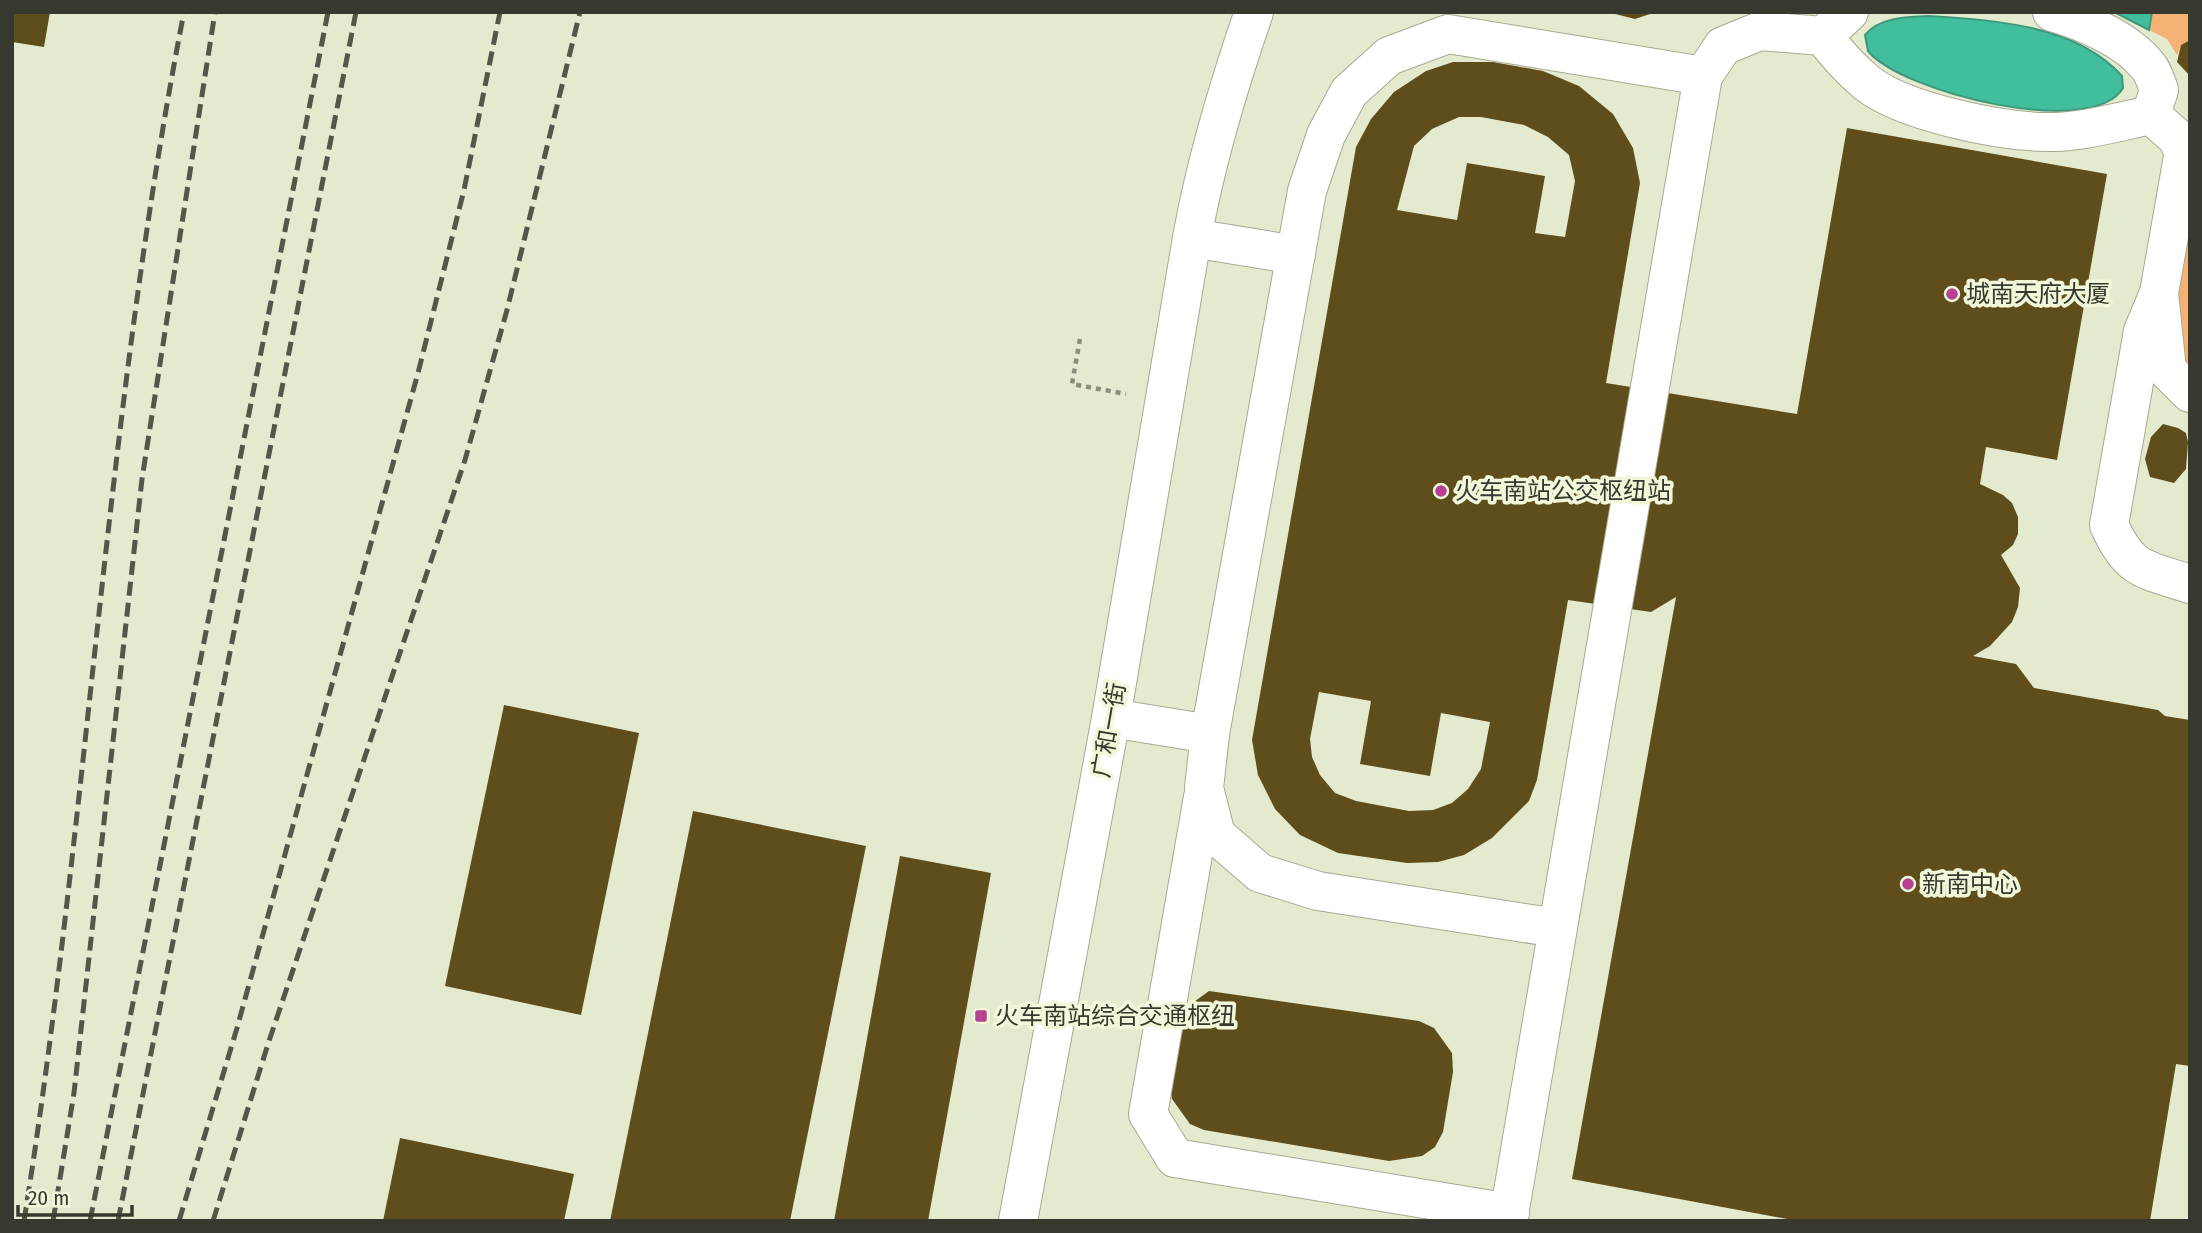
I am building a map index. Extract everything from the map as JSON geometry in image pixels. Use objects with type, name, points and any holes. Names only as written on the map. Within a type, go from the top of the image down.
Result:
[{"type":"street","name":"广和一街","points":[[1018,1221],[1111,718],[1203,177],[1222,103],[1254,12]]},
{"type":"street","points":[[2052,12],[2072,18],[2119,43],[2148,65],[2159,90],[2151,115]]},
{"type":"street","points":[[1703,75],[1448,34],[1389,56],[1349,92],[1326,135],[1307,191],[1210,734],[1204,788],[1148,1114],[1175,1158],[1509,1217],[1703,75],[1723,46],[1760,32],[1836,24],[1846,64],[1868,84],[1897,100],[1946,117],[2046,132],[2151,115]]},
{"type":"street","points":[[2151,115],[2176,137],[2184,151],[2159,293],[2143,331],[2109,525],[2121,551],[2140,568],[2190,584]]},
{"type":"street","points":[[1192,238],[1296,255]]},
{"type":"street","points":[[2159,293],[2167,370],[2190,393]]},
{"type":"street","points":[[1111,718],[1210,734]]},
{"type":"street","points":[[1204,788],[1216,835],[1260,873],[1318,891],[1557,928]]},
{"type":"path","points":[[1080,339],[1072,384],[1165,400]]},
{"type":"shaded area","points":[[2152,12],[2190,12],[2190,40],[2181,45],[2177,55],[2167,39],[2149,30]]},
{"type":"shaded area","points":[[2190,228],[2190,373],[2173,329]]},
{"type":"water","points":[[2114,12],[2152,12],[2149,30]]},
{"type":"water","points":[[1928,16],[2005,23],[2057,35],[2081,45],[2103,59],[2122,76],[2123,88],[2104,103],[2075,110],[2037,110],[1996,104],[1917,81],[1887,66],[1868,51],[1865,35],[1871,29],[1894,19]]},
{"type":"building","points":[[12,12],[50,12],[44,47],[12,42]]},
{"type":"building","points":[[1607,12],[1653,12],[1653,13],[1635,19]]},
{"type":"building","points":[[2190,40],[2190,76],[2177,62],[2181,45]]},
{"type":"building","points":[[1453,62],[1493,62],[1543,71],[1579,86],[1613,114],[1633,148],[1640,183],[1606,383],[1797,414],[1847,128],[2107,174],[2057,460],[1986,447],[1980,484],[2003,495],[2012,503],[2018,517],[2018,534],[2013,545],[2001,555],[2020,588],[2018,607],[2012,622],[1990,646],[1973,656],[2016,664],[2034,688],[2158,710],[2165,716],[2190,720],[2190,1066],[2176,1064],[2150,1221],[1798,1221],[1572,1179],[1676,597],[1651,612],[1568,600],[1537,780],[1529,801],[1492,838],[1464,855],[1438,862],[1407,863],[1338,853],[1300,835],[1275,809],[1258,775],[1252,740],[1356,147],[1371,119],[1394,92],[1426,71]],"holes":[[[1459,117],[1481,117],[1524,125],[1548,137],[1569,155],[1575,181],[1565,237],[1535,233],[1545,176],[1467,163],[1457,220],[1397,210],[1414,146],[1432,129]],[[1319,692],[1371,701],[1360,764],[1430,776],[1441,713],[1490,722],[1481,769],[1468,789],[1452,803],[1433,810],[1409,811],[1356,801],[1335,793],[1320,775],[1312,757],[1310,739]]]},
{"type":"building","points":[[2163,424],[2186,433],[2188,442],[2186,469],[2174,483],[2150,477],[2145,459],[2151,437]]},
{"type":"building","points":[[504,705],[639,733],[581,1015],[445,986]]},
{"type":"building","points":[[693,811],[866,846],[790,1221],[610,1221]]},
{"type":"building","points":[[900,856],[991,873],[928,1221],[834,1221]]},
{"type":"building","points":[[1209,991],[1419,1021],[1434,1028],[1452,1053],[1453,1072],[1443,1132],[1435,1147],[1422,1156],[1389,1161],[1204,1130],[1190,1124],[1172,1099],[1169,1080],[1179,1022],[1187,1007]]},
{"type":"building","points":[[400,1138],[574,1174],[564,1221],[383,1221]]},
{"type":"railway","points":[[24,1221],[65,919],[135,313],[157,162],[184,12]]},
{"type":"railway","points":[[53,1221],[74,1093],[142,479],[215,12]]},
{"type":"railway","points":[[90,1221],[328,12]]},
{"type":"railway","points":[[118,1221],[356,12]]},
{"type":"railway","points":[[179,1221],[237,1028],[418,373],[464,190],[500,12]]},
{"type":"railway","points":[[213,1221],[268,1044],[465,460],[507,310],[580,12]]},
{"type":"place","name":"城南天府大厦","points":[[1952,294]]},
{"type":"place","name":"火车南站公交枢纽站","points":[[1441,491]]},
{"type":"place","name":"新南中心","points":[[1908,884]]},
{"type":"place","name":"火车南站综合交通枢纽","points":[[981,1016]]}]
